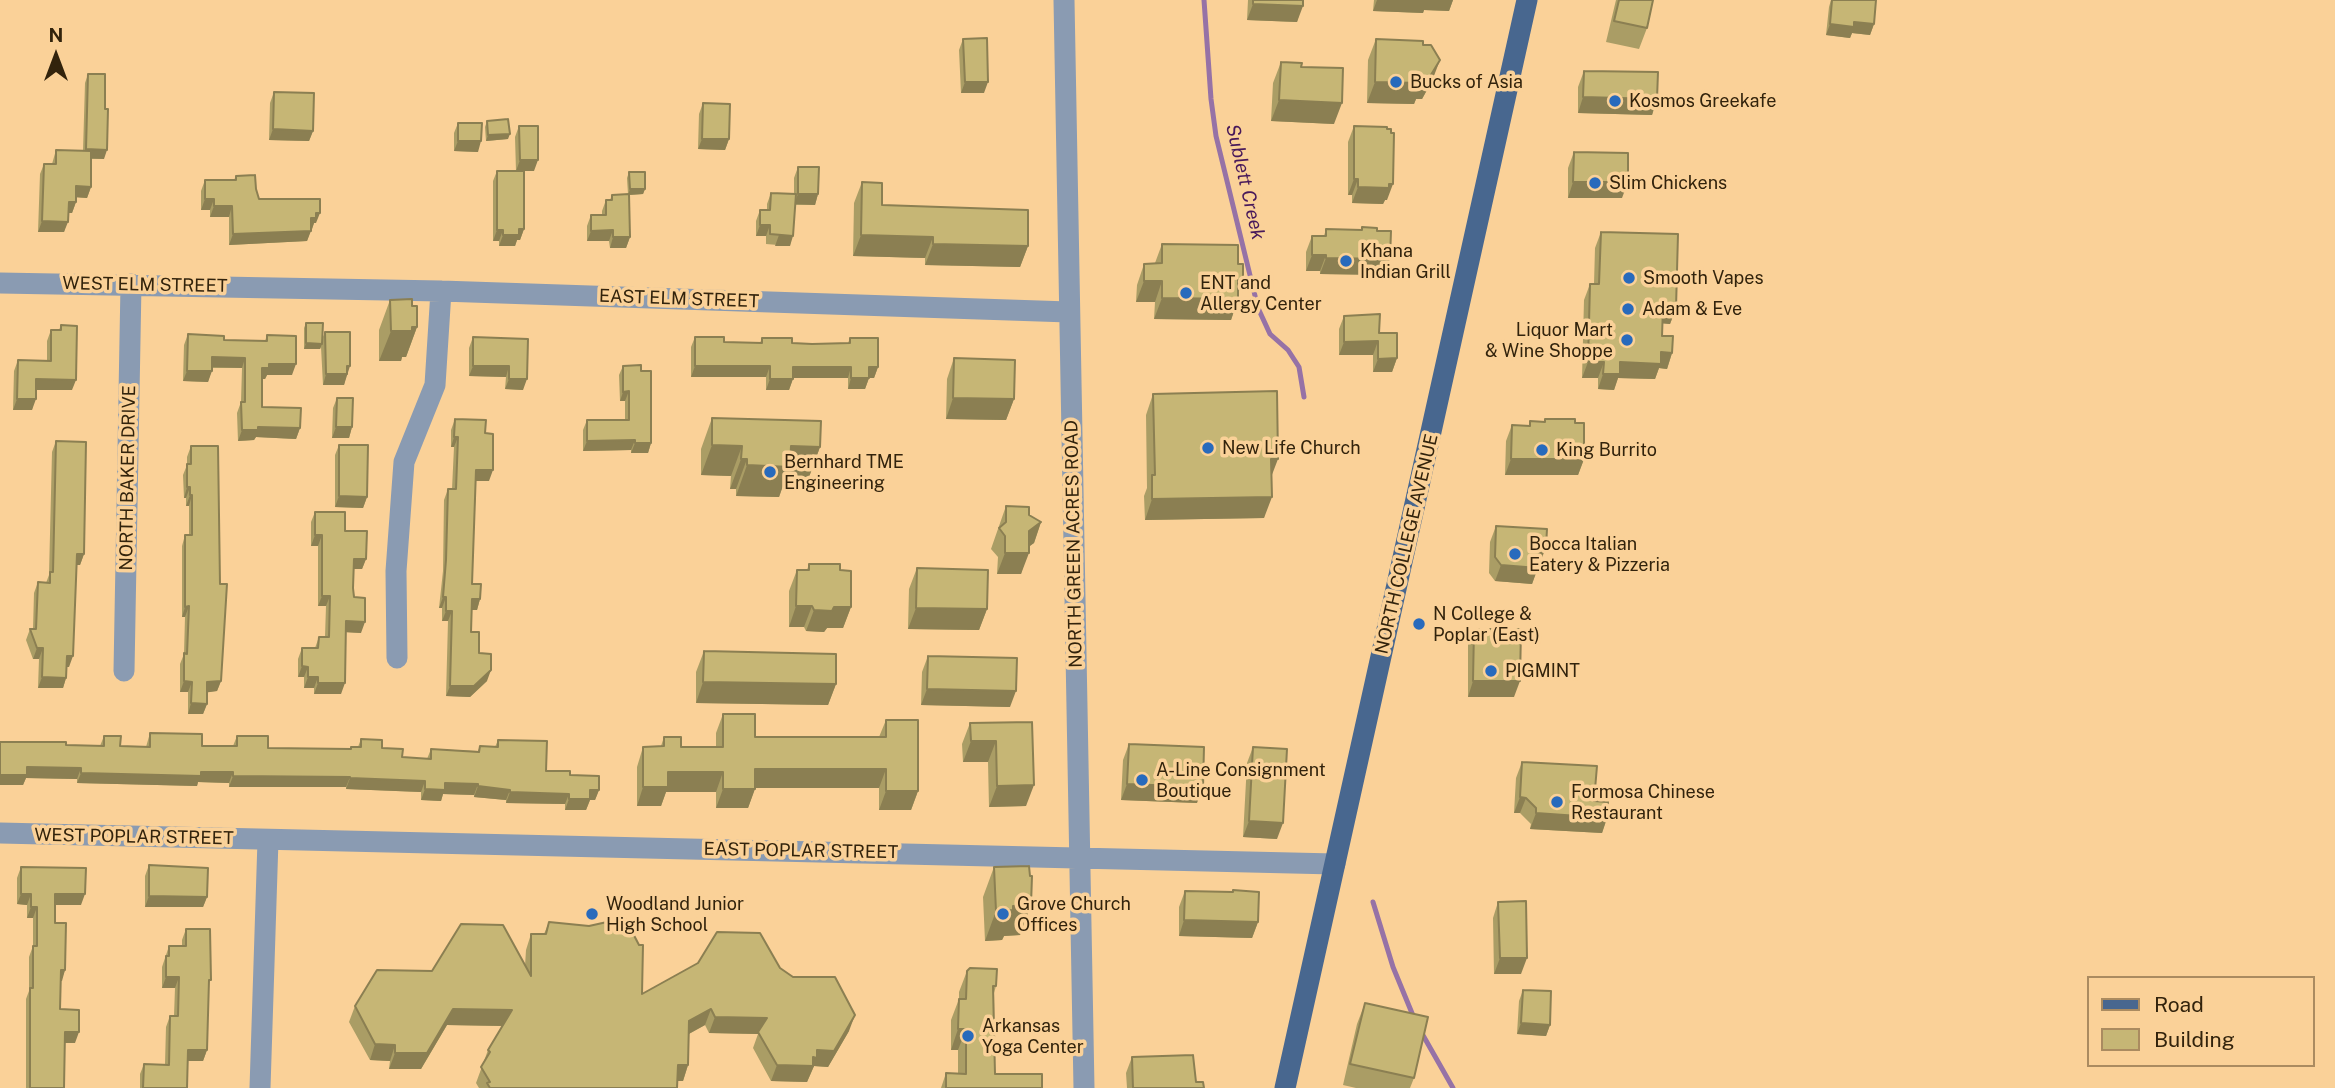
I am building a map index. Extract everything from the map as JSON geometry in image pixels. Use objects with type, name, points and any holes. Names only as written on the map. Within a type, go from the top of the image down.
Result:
[{"type":"main road","name":"NORTH COLLEGE AVENUE","points":[[1285,1088],[1527,0]]},
{"type":"street","name":"NORTH GREEN ACRES ROAD","points":[[1064,0],[1084,1088]]},
{"type":"street","name":"WEST ELM STREET","points":[[0,283],[289,288]]},
{"type":"street","name":"NORTH BAKER DRIVE","points":[[124,671],[131,285]]},
{"type":"street","name":"EAST ELM STREET","points":[[289,288],[1069,312]]},
{"type":"street","points":[[397,658],[396,571],[404,462],[435,385],[441,291]]},
{"type":"street","name":"WEST POPLAR STREET","points":[[0,833],[268,840]]},
{"type":"street","name":"EAST POPLAR STREET","points":[[268,840],[1080,856],[1335,864]]},
{"type":"street","points":[[260,1088],[268,840]]},
{"type":"building","points":[[1253,0],[1303,0],[1303,6],[1253,4]]},
{"type":"building","points":[[1619,0],[1653,0],[1647,28],[1614,21]]},
{"type":"building","points":[[1832,0],[1876,0],[1874,24],[1854,22],[1854,27],[1830,24]]},
{"type":"building","points":[[987,38],[988,82],[965,82],[963,39]]},
{"type":"building","points":[[1376,39],[1423,41],[1423,45],[1431,45],[1440,60],[1429,78],[1422,78],[1422,83],[1375,82]]},
{"type":"building","points":[[1281,62],[1302,63],[1301,67],[1343,68],[1342,103],[1279,100]]},
{"type":"building","points":[[1584,71],[1658,72],[1657,99],[1583,97]]},
{"type":"building","points":[[88,74],[105,74],[107,150],[86,149]]},
{"type":"building","points":[[274,92],[314,93],[313,131],[273,129]]},
{"type":"building","points":[[703,103],[730,104],[729,139],[702,139]]},
{"type":"building","points":[[508,119],[510,134],[488,135],[487,121]]},
{"type":"building","points":[[458,123],[482,123],[481,141],[458,141]]},
{"type":"building","points":[[519,126],[538,126],[538,160],[520,160]]},
{"type":"building","points":[[1354,126],[1387,127],[1394,133],[1393,184],[1389,184],[1389,188],[1358,187],[1358,179],[1354,179]]},
{"type":"building","points":[[56,150],[91,151],[91,187],[76,186],[76,202],[69,202],[68,222],[42,221],[44,164],[56,164]]},
{"type":"building","points":[[1574,152],[1628,153],[1628,182],[1573,182]]},
{"type":"building","points":[[798,167],[819,167],[818,194],[798,194]]},
{"type":"building","points":[[497,171],[524,171],[524,229],[519,229],[519,235],[503,235],[503,230],[497,230]]},
{"type":"building","points":[[629,172],[645,172],[645,189],[630,189]]},
{"type":"building","points":[[255,175],[259,199],[320,199],[320,213],[316,213],[316,218],[311,218],[311,231],[233,234],[232,206],[214,206],[214,199],[205,199],[205,180],[236,180],[236,176]]},
{"type":"building","points":[[862,182],[882,183],[882,205],[1028,210],[1028,246],[933,244],[933,237],[861,235]]},
{"type":"building","points":[[771,193],[796,194],[793,236],[770,234],[770,225],[760,225],[760,210],[770,210]]},
{"type":"building","points":[[629,194],[630,237],[613,237],[613,230],[591,231],[591,215],[606,215],[606,200],[612,200],[612,195]]},
{"type":"building","points":[[1362,227],[1391,231],[1390,259],[1326,258],[1326,255],[1312,255],[1312,236],[1326,236],[1326,229],[1362,230]]},
{"type":"building","points":[[1601,232],[1678,234],[1676,308],[1663,307],[1662,336],[1673,336],[1672,353],[1661,352],[1661,364],[1620,362],[1620,374],[1603,374],[1604,362],[1588,362],[1590,284],[1599,284]]},
{"type":"building","points":[[1162,244],[1238,245],[1238,264],[1243,264],[1243,280],[1238,280],[1238,299],[1162,298],[1162,281],[1144,281],[1144,264],[1162,263]]},
{"type":"building","points":[[412,299],[412,306],[417,306],[417,327],[412,327],[412,331],[391,331],[390,300]]},
{"type":"building","points":[[1380,314],[1379,333],[1397,333],[1397,358],[1378,359],[1378,341],[1344,342],[1344,316]]},
{"type":"building","points":[[306,323],[323,323],[322,344],[306,343]]},
{"type":"building","points":[[61,325],[77,326],[76,380],[36,379],[36,399],[17,399],[18,360],[51,361],[51,330],[61,330]]},
{"type":"building","points":[[325,332],[350,332],[350,366],[347,366],[347,374],[326,374]]},
{"type":"building","points":[[188,334],[224,336],[224,340],[267,341],[267,335],[296,336],[296,364],[269,364],[269,368],[262,368],[262,407],[301,408],[300,428],[258,427],[258,430],[242,430],[241,402],[245,402],[245,358],[212,357],[212,371],[187,371]]},
{"type":"building","points":[[473,337],[528,339],[527,379],[509,379],[509,366],[473,366]]},
{"type":"building","points":[[695,337],[724,337],[724,342],[762,343],[762,338],[792,338],[792,343],[812,344],[850,343],[850,338],[878,338],[878,367],[869,367],[869,378],[851,378],[851,367],[793,367],[793,379],[770,379],[770,366],[695,366]]},
{"type":"building","points":[[954,358],[1015,360],[1014,399],[953,398]]},
{"type":"building","points":[[641,365],[641,371],[651,371],[651,443],[635,443],[635,440],[587,441],[587,420],[629,420],[629,391],[623,392],[623,366]]},
{"type":"building","name":"New Life Church","points":[[1277,391],[1278,459],[1271,459],[1272,497],[1152,499],[1152,475],[1155,475],[1153,394]]},
{"type":"building","points":[[337,398],[353,398],[352,427],[336,427]]},
{"type":"building","points":[[712,418],[821,421],[820,447],[791,446],[790,467],[747,465],[747,459],[741,459],[742,446],[712,445]]},
{"type":"building","points":[[455,419],[486,420],[485,433],[493,434],[493,470],[476,470],[472,584],[481,584],[480,599],[472,599],[471,632],[479,632],[479,653],[491,654],[491,670],[474,686],[450,686],[452,611],[446,611],[446,597],[443,597],[448,489],[456,489],[458,437],[454,437]]},
{"type":"building","points":[[1545,419],[1575,419],[1575,423],[1584,423],[1584,459],[1511,459],[1512,425],[1530,426],[1530,421],[1545,422]]},
{"type":"building","points":[[56,441],[86,442],[84,554],[77,554],[73,656],[67,656],[66,678],[42,677],[43,648],[37,648],[30,629],[36,629],[38,582],[50,583],[50,572],[53,572]]},
{"type":"building","points":[[339,445],[368,445],[367,497],[339,496]]},
{"type":"building","points":[[191,446],[218,446],[220,584],[227,584],[221,681],[207,682],[207,704],[191,703],[192,682],[184,681],[189,606],[185,607],[185,535],[192,535],[192,495],[190,487],[187,487],[187,464],[191,464]]},
{"type":"building","points":[[1006,506],[1029,507],[1029,515],[1041,522],[1029,531],[1029,553],[1005,553],[1005,536],[999,528],[1006,522]]},
{"type":"building","points":[[315,512],[345,512],[345,531],[367,531],[366,559],[354,559],[353,588],[354,597],[365,598],[365,622],[346,621],[345,683],[318,683],[318,677],[308,677],[308,667],[302,666],[302,648],[318,648],[319,637],[329,637],[330,596],[322,596],[322,535],[315,535]]},
{"type":"building","points":[[1496,526],[1547,529],[1546,547],[1540,547],[1538,568],[1501,565],[1495,557]]},
{"type":"building","points":[[809,564],[840,564],[840,570],[851,571],[851,607],[834,607],[832,611],[814,610],[812,606],[796,606],[797,570],[809,570]]},
{"type":"building","points":[[917,568],[988,570],[987,609],[916,608]]},
{"type":"building","name":"PIGMINT","points":[[1474,629],[1521,629],[1520,681],[1473,681]]},
{"type":"building","points":[[704,651],[836,654],[836,684],[703,682]]},
{"type":"building","points":[[928,656],[1017,658],[1016,691],[927,689]]},
{"type":"building","points":[[723,714],[755,714],[755,737],[886,737],[886,720],[918,720],[918,791],[886,791],[886,769],[755,769],[755,789],[723,789],[723,772],[668,772],[668,787],[643,787],[643,747],[664,746],[664,737],[681,737],[681,747],[723,747]]},
{"type":"building","points":[[1032,722],[1034,785],[997,786],[996,741],[971,741],[970,723]]},
{"type":"building","points":[[150,733],[202,734],[202,746],[237,746],[237,736],[268,736],[268,748],[351,749],[361,747],[361,739],[382,740],[382,748],[403,749],[402,757],[431,759],[431,749],[479,752],[480,746],[498,747],[498,740],[547,741],[546,771],[570,771],[570,775],[599,776],[599,790],[590,790],[590,799],[569,799],[569,794],[510,792],[478,784],[445,783],[445,790],[425,789],[425,781],[233,776],[233,772],[201,772],[201,776],[81,773],[81,768],[27,767],[27,775],[0,775],[0,742],[66,742],[66,745],[104,746],[104,736],[121,736],[120,746],[150,747]]},
{"type":"building","points":[[1129,744],[1204,747],[1203,787],[1127,784]]},
{"type":"building","points":[[1253,747],[1287,749],[1283,823],[1249,821]]},
{"type":"building","points":[[1522,762],[1597,766],[1594,801],[1608,802],[1607,818],[1536,813],[1536,808],[1526,798],[1520,797]]},
{"type":"building","points":[[149,865],[208,868],[207,897],[149,896]]},
{"type":"building","points":[[1029,866],[1032,876],[1031,905],[996,911],[994,867]]},
{"type":"building","points":[[21,867],[86,868],[85,894],[55,894],[55,923],[66,923],[65,970],[61,970],[60,1009],[79,1010],[79,1032],[65,1032],[64,1088],[30,1088],[30,988],[33,988],[33,946],[37,946],[37,907],[31,907],[31,894],[21,894]]},
{"type":"building","points":[[1185,891],[1259,892],[1258,922],[1184,920]]},
{"type":"building","points":[[1526,901],[1527,958],[1500,958],[1498,902]]},
{"type":"building","points":[[625,918],[639,945],[643,945],[642,994],[698,963],[717,932],[760,933],[780,968],[793,977],[835,977],[855,1015],[834,1051],[817,1050],[817,1058],[813,1057],[813,1066],[777,1065],[758,1032],[767,1018],[715,1017],[711,1009],[689,1021],[688,1065],[678,1065],[677,1088],[490,1088],[487,1083],[490,1082],[481,1067],[512,1010],[453,1009],[427,1053],[395,1053],[395,1045],[375,1044],[355,1006],[377,970],[432,971],[461,924],[503,925],[531,976],[531,934],[546,934],[549,922],[589,926]]},
{"type":"building","points":[[186,929],[210,929],[211,980],[207,1050],[188,1050],[187,1088],[143,1088],[144,1064],[169,1065],[170,1016],[178,1016],[179,977],[166,977],[166,956],[169,956],[169,946],[186,946]]},
{"type":"building","points":[[970,968],[997,969],[996,986],[993,986],[995,1074],[1042,1074],[1042,1088],[946,1088],[946,1073],[966,1074],[966,1029],[958,1029],[959,999],[966,999],[967,971]]},
{"type":"building","points":[[1523,990],[1551,991],[1550,1025],[1521,1023]]},
{"type":"building","points":[[1365,1003],[1428,1017],[1414,1078],[1350,1064]]},
{"type":"building","points":[[1193,1055],[1196,1082],[1203,1082],[1204,1088],[1133,1088],[1132,1057]]},
{"type":"waterway","name":"Sublett Creek","points":[[1204,0],[1216,136],[1258,308],[1270,334],[1288,350],[1299,367],[1304,397]]},
{"type":"waterway","name":"Sublett Creek","points":[[1373,902],[1393,967],[1414,1018]]},
{"type":"waterway","name":"Sublett Creek","points":[[1420,1030],[1453,1088]]},
{"type":"place","name":"Bucks of Asia","points":[[1396,82]]},
{"type":"place","name":"Kosmos Greekafe","points":[[1615,101]]},
{"type":"place","name":"Slim Chickens","points":[[1595,183]]},
{"type":"place","name":"Khana Indian Grill","points":[[1346,261]]},
{"type":"place","name":"Smooth Vapes","points":[[1629,278]]},
{"type":"place","name":"ENT and Allergy Center","points":[[1186,293]]},
{"type":"place","name":"Adam & Eve","points":[[1628,309]]},
{"type":"place","name":"Liquor Mart & Wine Shoppe","points":[[1627,340]]},
{"type":"place","name":"New Life Church","points":[[1208,448]]},
{"type":"place","name":"King Burrito","points":[[1542,450]]},
{"type":"place","name":"Bernhard TME Engineering","points":[[770,472]]},
{"type":"place","name":"Bocca Italian Eatery & Pizzeria","points":[[1515,554]]},
{"type":"place","name":"N College & Poplar (East)","points":[[1419,624]]},
{"type":"place","name":"PIGMINT","points":[[1491,671]]},
{"type":"place","name":"A-Line Consignment Boutique","points":[[1142,780]]},
{"type":"place","name":"Formosa Chinese Restaurant","points":[[1557,802]]},
{"type":"place","name":"Woodland Junior High School","points":[[592,914]]},
{"type":"place","name":"Grove Church Offices","points":[[1003,914]]},
{"type":"place","name":"Arkansas Yoga Center","points":[[968,1036]]}]
